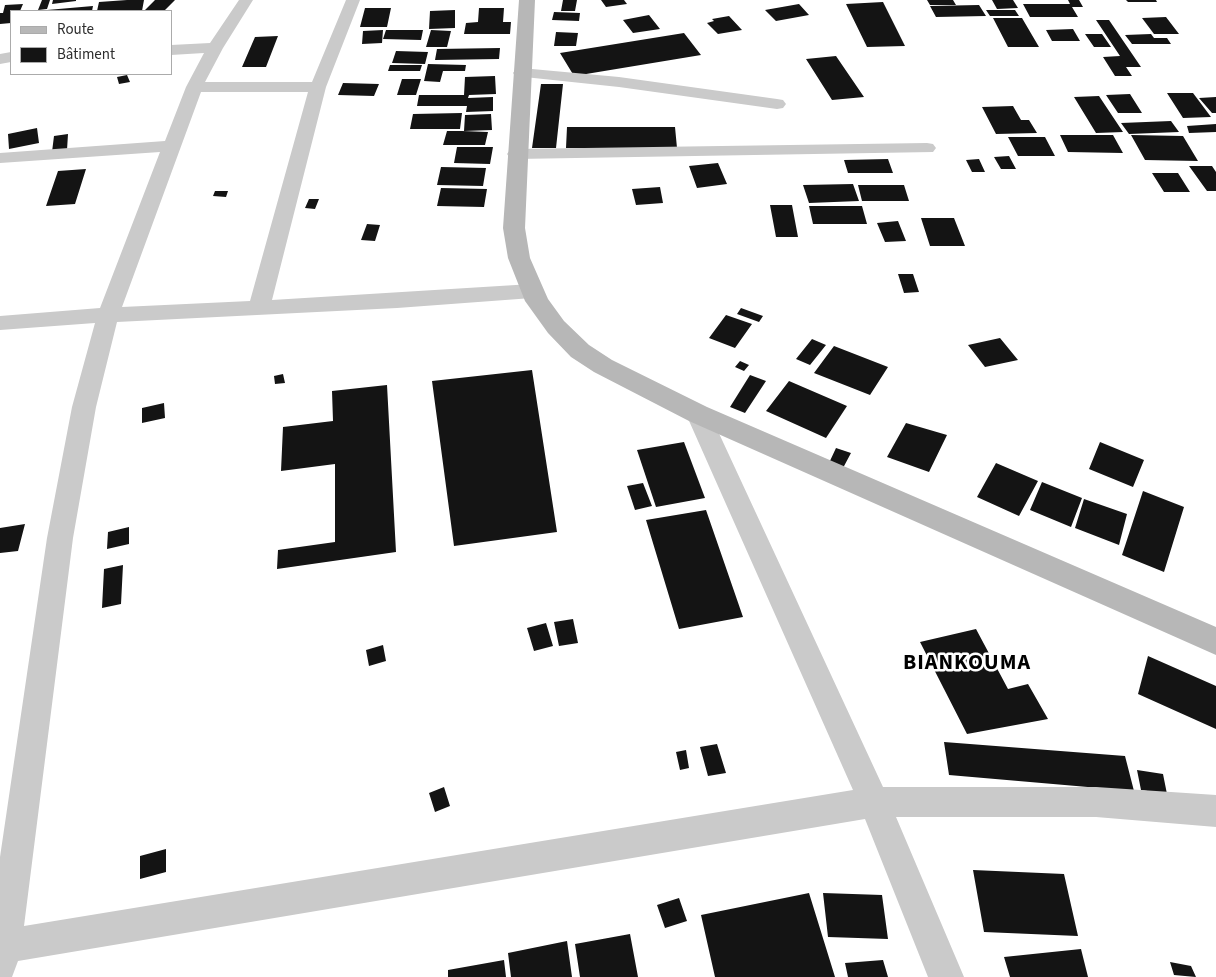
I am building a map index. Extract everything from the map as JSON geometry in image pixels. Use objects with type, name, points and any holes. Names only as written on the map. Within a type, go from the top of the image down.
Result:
[{"type":"street","points":[[246,0],[215,48],[194,87],[108,315],[84,407],[60,538],[1,953],[874,802],[1096,802],[1216,811]]},
{"type":"street","points":[[259,308],[318,87],[353,0]]},
{"type":"street","points":[[527,0],[516,154],[514,228],[520,258],[532,290],[556,327],[580,352],[603,366],[698,414],[1216,641]]},
{"type":"street","points":[[172,50],[215,48]]},
{"type":"street","points":[[521,73],[619,82],[777,104]]},
{"type":"street","points":[[194,87],[318,87]]},
{"type":"street","points":[[0,158],[172,146]]},
{"type":"street","points":[[516,154],[927,148]]},
{"type":"street","points":[[0,323],[108,315],[397,302],[532,290]]},
{"type":"street","points":[[698,414],[874,802],[946,977]]},
{"type":"building","points":[[42,0],[50,0],[47,9],[38,10]]},
{"type":"building","points":[[53,0],[76,0],[76,1],[52,4]]},
{"type":"building","points":[[144,0],[142,10],[97,10],[99,2]]},
{"type":"building","points":[[155,0],[175,0],[165,10],[145,10]]},
{"type":"building","points":[[563,0],[577,0],[575,11],[561,11]]},
{"type":"building","points":[[601,0],[624,0],[627,4],[606,7]]},
{"type":"building","points":[[927,0],[953,0],[956,5],[930,5]]},
{"type":"building","points":[[992,0],[1013,0],[1018,8],[997,9]]},
{"type":"building","points":[[1068,0],[1079,0],[1083,7],[1072,7],[1078,17],[1030,17],[1023,4],[1070,4]]},
{"type":"building","points":[[1126,0],[1156,0],[1157,2],[1128,2]]},
{"type":"building","points":[[883,2],[905,46],[867,47],[846,4]]},
{"type":"building","points":[[23,4],[20,10],[10,10],[10,23],[0,24],[0,13],[3,13],[5,5]]},
{"type":"building","points":[[799,4],[809,15],[776,21],[765,10]]},
{"type":"building","points":[[979,5],[986,16],[936,17],[930,6]]},
{"type":"building","points":[[93,6],[92,10],[47,10]]},
{"type":"building","points":[[365,8],[391,8],[387,27],[360,27]]},
{"type":"building","points":[[479,8],[504,8],[503,22],[511,22],[510,34],[464,34],[466,23],[478,22]]},
{"type":"building","points":[[455,10],[455,28],[429,29],[430,11]]},
{"type":"building","points":[[986,10],[1015,10],[1019,16],[990,16]]},
{"type":"building","points":[[554,12],[580,13],[579,21],[552,20]]},
{"type":"building","points":[[649,15],[660,29],[633,33],[623,20]]},
{"type":"building","points":[[729,16],[742,30],[718,34],[707,23],[714,21],[712,19]]},
{"type":"building","points":[[1166,17],[1179,34],[1154,34],[1142,18]]},
{"type":"building","points":[[993,18],[1022,18],[1039,47],[1008,47]]},
{"type":"building","points":[[1096,20],[1109,20],[1141,67],[1126,67],[1132,76],[1115,76],[1103,57],[1120,56]]},
{"type":"building","points":[[1073,29],[1080,41],[1052,41],[1046,30]]},
{"type":"building","points":[[383,30],[382,43],[362,44],[363,31]]},
{"type":"building","points":[[386,30],[423,30],[421,40],[383,39]]},
{"type":"building","points":[[431,30],[451,31],[447,47],[426,47]]},
{"type":"building","points":[[556,32],[578,33],[576,46],[554,46]]},
{"type":"building","points":[[684,33],[701,55],[574,76],[560,53]]},
{"type":"building","points":[[1085,34],[1102,34],[1111,47],[1094,47]]},
{"type":"building","points":[[1151,34],[1154,38],[1167,38],[1171,44],[1132,44],[1125,35]]},
{"type":"building","points":[[278,36],[266,67],[242,67],[255,37]]},
{"type":"building","points":[[500,48],[499,59],[435,60],[437,49]]},
{"type":"building","points":[[396,51],[428,52],[425,64],[392,63]]},
{"type":"building","points":[[836,56],[864,97],[832,100],[806,59]]},
{"type":"building","points":[[428,64],[466,65],[465,71],[443,71],[440,82],[424,81]]},
{"type":"building","points":[[390,65],[422,65],[420,71],[388,71]]},
{"type":"building","points":[[127,75],[130,82],[119,84],[117,77]]},
{"type":"building","points":[[495,76],[496,94],[469,95],[468,98],[493,97],[493,111],[466,112],[467,106],[417,106],[419,95],[464,95],[465,77]]},
{"type":"building","points":[[402,79],[421,79],[416,95],[397,95]]},
{"type":"building","points":[[343,83],[379,84],[374,96],[338,95]]},
{"type":"building","points":[[541,84],[563,84],[556,148],[532,148]]},
{"type":"building","points":[[1167,93],[1193,93],[1211,117],[1183,118]]},
{"type":"building","points":[[1130,94],[1142,113],[1118,113],[1106,95]]},
{"type":"building","points":[[1099,96],[1123,132],[1096,133],[1074,97]]},
{"type":"building","points":[[1216,97],[1216,113],[1212,113],[1199,98]]},
{"type":"building","points":[[1013,106],[1021,120],[1029,120],[1037,133],[996,134],[982,107]]},
{"type":"building","points":[[462,113],[460,129],[410,129],[413,114]]},
{"type":"building","points":[[491,114],[492,130],[464,131],[465,115]]},
{"type":"building","points":[[1171,121],[1179,132],[1129,134],[1121,123]]},
{"type":"building","points":[[1216,124],[1216,132],[1189,133],[1187,126]]},
{"type":"building","points":[[567,127],[675,127],[677,148],[566,148]]},
{"type":"building","points":[[37,128],[39,143],[9,149],[8,134]]},
{"type":"building","points":[[447,131],[488,132],[485,145],[443,145]]},
{"type":"building","points":[[68,134],[67,150],[52,152],[54,136]]},
{"type":"building","points":[[1060,135],[1113,135],[1123,153],[1068,152]]},
{"type":"building","points":[[1131,135],[1183,136],[1198,161],[1145,160]]},
{"type":"building","points":[[1008,137],[1045,137],[1055,156],[1018,156]]},
{"type":"building","points":[[457,147],[493,147],[490,164],[454,163]]},
{"type":"building","points":[[1009,156],[1016,169],[1001,169],[994,157]]},
{"type":"building","points":[[888,159],[893,173],[848,173],[844,160]]},
{"type":"building","points":[[979,159],[985,172],[972,172],[966,160]]},
{"type":"building","points":[[718,163],[727,184],[697,188],[689,166]]},
{"type":"building","points":[[1189,166],[1212,166],[1216,172],[1216,191],[1207,191]]},
{"type":"building","points":[[441,167],[486,168],[483,186],[437,185]]},
{"type":"building","points":[[86,169],[75,204],[46,206],[58,171]]},
{"type":"building","points":[[1152,173],[1178,173],[1190,192],[1164,192]]},
{"type":"building","points":[[853,184],[859,201],[809,203],[803,185]]},
{"type":"building","points":[[858,185],[904,185],[909,201],[862,201]]},
{"type":"building","points":[[660,187],[663,203],[636,205],[632,189]]},
{"type":"building","points":[[441,188],[487,189],[484,207],[437,206]]},
{"type":"building","points":[[215,191],[228,191],[226,197],[213,196]]},
{"type":"building","points":[[309,199],[319,199],[315,209],[305,208]]},
{"type":"building","points":[[770,205],[792,205],[798,237],[776,237]]},
{"type":"building","points":[[809,206],[862,206],[867,224],[813,224]]},
{"type":"building","points":[[921,218],[954,218],[965,246],[930,246]]},
{"type":"building","points":[[898,221],[906,241],[885,242],[877,223]]},
{"type":"building","points":[[367,224],[380,225],[375,241],[361,240]]},
{"type":"building","points":[[898,274],[913,274],[919,292],[904,293]]},
{"type":"building","points":[[741,308],[763,316],[759,322],[737,314]]},
{"type":"building","points":[[726,315],[752,324],[735,348],[709,338]]},
{"type":"building","points":[[1000,338],[1018,360],[985,367],[968,345]]},
{"type":"building","points":[[812,339],[826,345],[810,365],[796,359]]},
{"type":"building","points":[[834,346],[888,367],[870,395],[814,373]]},
{"type":"building","points":[[740,361],[749,365],[744,371],[735,367]]},
{"type":"building","points":[[532,370],[557,532],[454,546],[432,381]]},
{"type":"building","points":[[283,374],[285,383],[275,384],[274,376]]},
{"type":"building","points":[[750,375],[766,381],[745,413],[730,407]]},
{"type":"building","points":[[789,381],[847,406],[826,438],[766,411]]},
{"type":"building","points":[[387,385],[396,552],[277,569],[278,550],[335,542],[335,464],[281,471],[283,427],[333,421],[332,391]]},
{"type":"building","points":[[164,403],[165,418],[142,423],[142,408]]},
{"type":"building","points":[[906,423],[947,435],[929,472],[887,457]]},
{"type":"building","points":[[684,442],[705,498],[656,507],[637,450]]},
{"type":"building","points":[[1100,442],[1144,460],[1133,487],[1089,469]]},
{"type":"building","points":[[836,448],[851,453],[843,468],[829,463]]},
{"type":"building","points":[[996,463],[1038,481],[1019,516],[977,497]]},
{"type":"building","points":[[1042,482],[1082,498],[1071,527],[1030,510]]},
{"type":"building","points":[[643,483],[652,506],[635,510],[627,486]]},
{"type":"building","points":[[1143,491],[1184,507],[1164,572],[1122,555]]},
{"type":"building","points":[[1084,499],[1127,514],[1119,545],[1075,528]]},
{"type":"building","points":[[706,510],[743,617],[679,629],[646,520]]},
{"type":"building","points":[[25,524],[18,551],[0,553],[0,528]]},
{"type":"building","points":[[129,527],[129,544],[107,549],[108,532]]},
{"type":"building","points":[[123,565],[121,604],[102,608],[104,569]]},
{"type":"building","points":[[573,619],[578,643],[559,646],[554,622]]},
{"type":"building","points":[[546,623],[553,646],[534,651],[527,628]]},
{"type":"building","points":[[976,629],[1008,689],[1028,684],[1048,719],[967,734],[920,642]]},
{"type":"building","points":[[383,645],[386,661],[369,666],[366,650]]},
{"type":"building","points":[[1148,656],[1216,686],[1216,729],[1138,694]]},
{"type":"building","points":[[944,742],[1125,756],[1134,791],[949,775]]},
{"type":"building","points":[[717,744],[726,773],[708,776],[700,747]]},
{"type":"building","points":[[686,750],[689,768],[680,770],[676,752]]},
{"type":"building","points":[[1137,770],[1163,774],[1167,794],[1141,790]]},
{"type":"building","points":[[444,787],[450,806],[435,812],[429,793]]},
{"type":"building","points":[[166,849],[166,872],[140,879],[140,856]]},
{"type":"building","points":[[973,870],[1064,874],[1078,936],[984,932]]},
{"type":"building","points":[[809,893],[835,977],[715,977],[701,915]]},
{"type":"building","points":[[823,893],[882,895],[888,939],[828,937]]},
{"type":"building","points":[[679,898],[687,921],[665,928],[657,905]]},
{"type":"building","points":[[630,934],[638,977],[580,977],[575,944]]},
{"type":"building","points":[[567,941],[572,977],[511,977],[508,953]]},
{"type":"building","points":[[1081,949],[1088,977],[1010,977],[1004,957]]},
{"type":"building","points":[[504,960],[506,977],[448,977],[448,970]]},
{"type":"building","points":[[883,960],[888,977],[848,977],[845,963]]},
{"type":"building","points":[[1170,962],[1191,966],[1196,977],[1174,975]]},
{"type":"district","name":"BIANKOUMA","points":[[967,664]]}]
